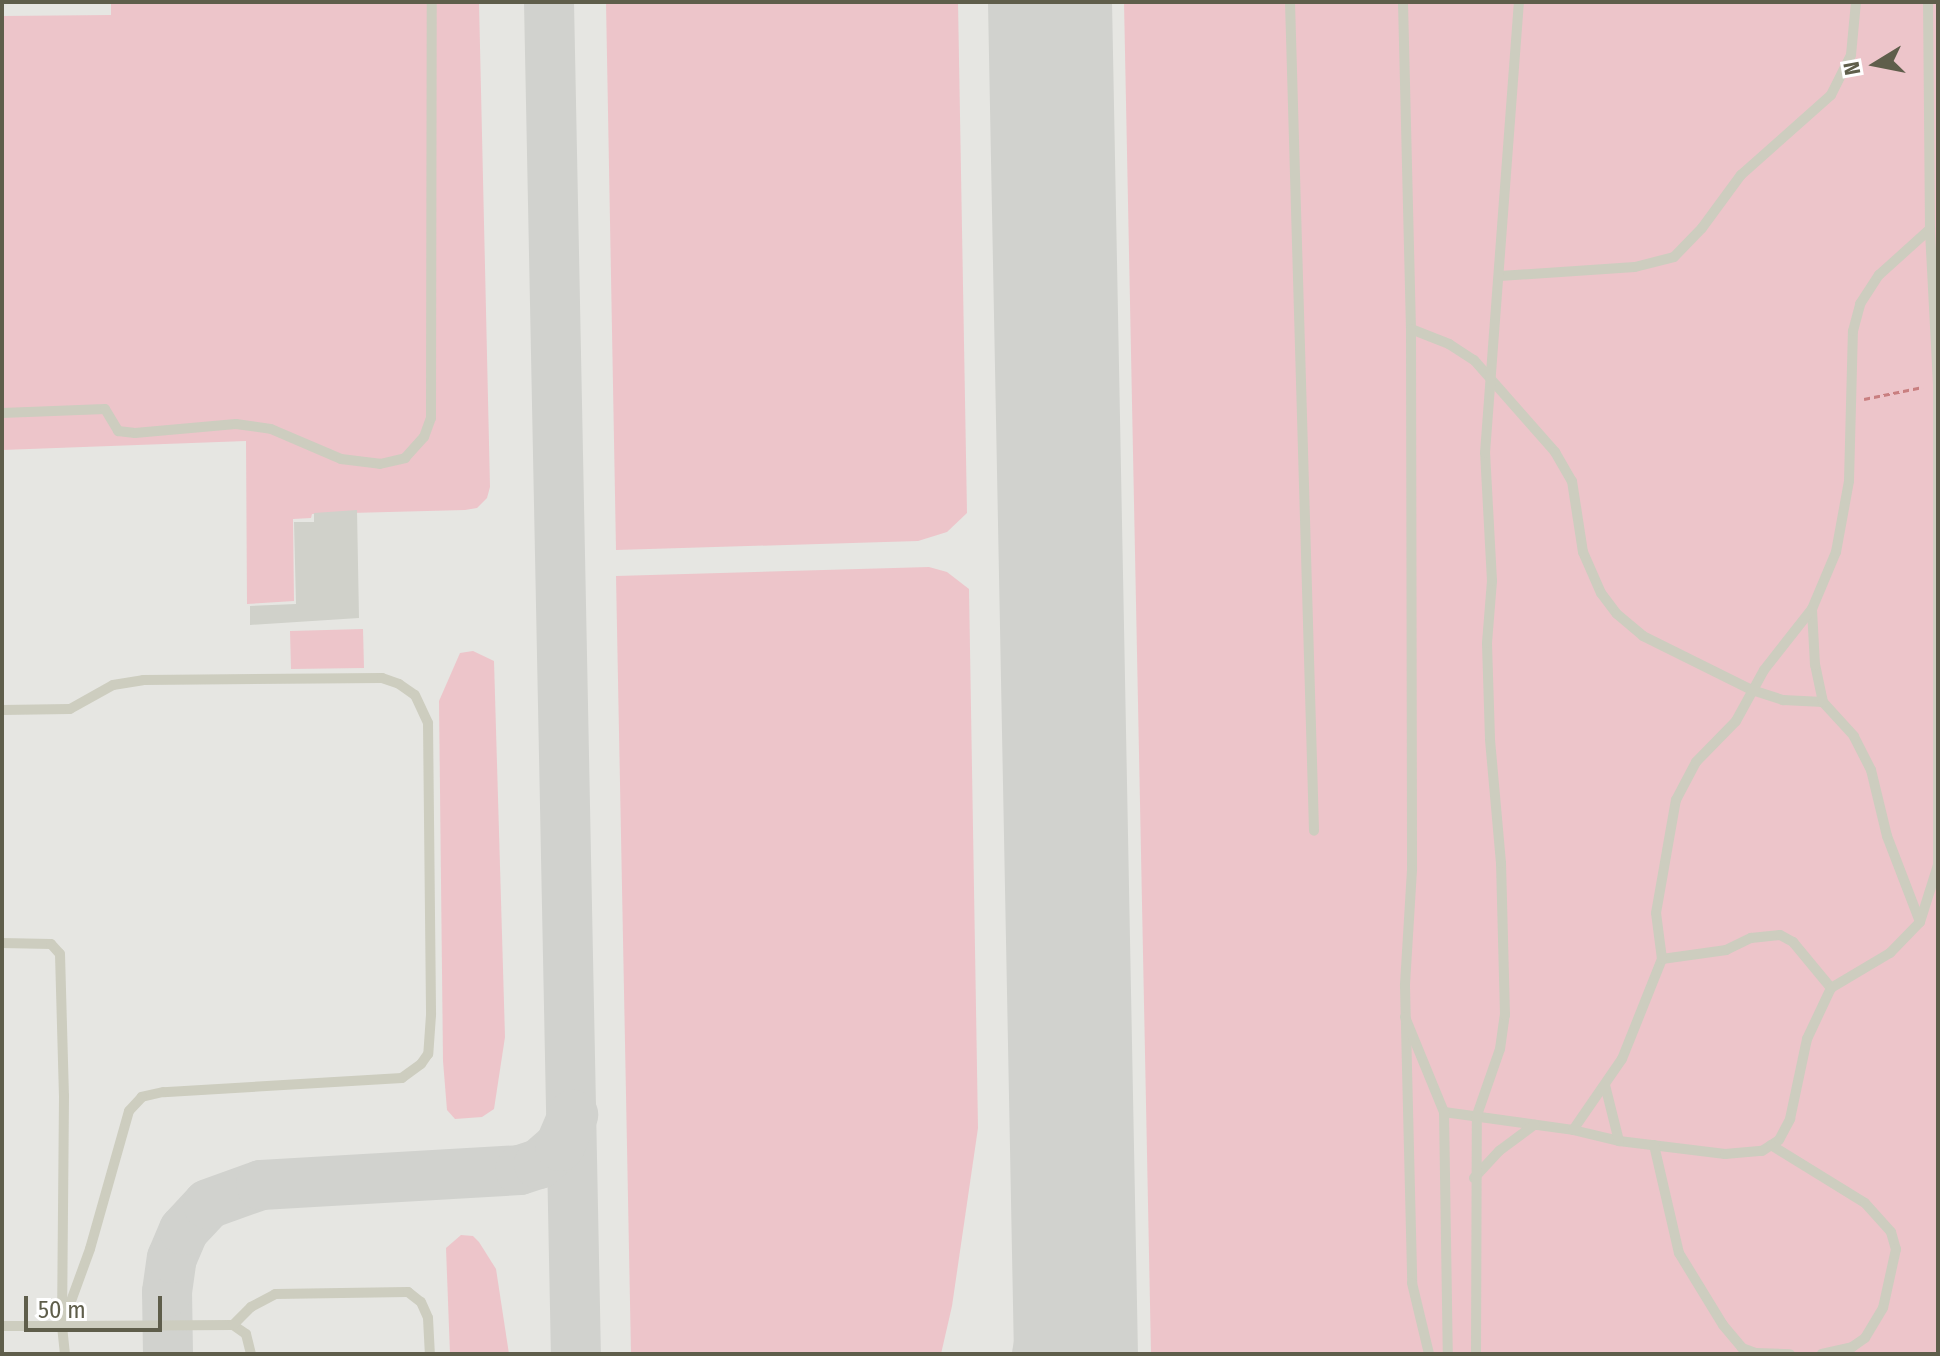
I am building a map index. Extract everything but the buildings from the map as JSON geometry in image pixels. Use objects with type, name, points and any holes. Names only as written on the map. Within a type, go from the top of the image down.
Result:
[{"type":"lane","points":[[2,413],[105,409],[118,431],[135,433],[236,424],[271,429],[341,459],[380,464],[405,458],[424,437],[431,418],[432,2]]},
{"type":"lane","points":[[1290,2],[1314,831]]},
{"type":"lane","points":[[1403,2],[1411,329],[1412,870],[1405,1017],[1412,1283],[1429,1354]]},
{"type":"lane","points":[[1476,1354],[1474,1178],[1477,1115],[1500,1049],[1505,1015],[1501,863],[1490,739],[1487,643],[1492,581],[1485,453],[1519,2]]},
{"type":"lane","points":[[1500,276],[1635,267],[1674,257],[1702,228],[1741,175],[1831,95],[1851,55],[1856,2]]},
{"type":"lane","points":[[1444,1112],[1573,1130],[1619,1141],[1725,1154],[1762,1151],[1779,1140],[1790,1119],[1807,1039],[1831,988],[1890,953],[1920,922],[1938,865],[1938,384],[1930,229],[1928,2]]},
{"type":"lane","points":[[1573,1130],[1622,1059],[1662,959],[1656,913],[1676,800],[1696,762],[1736,721],[1752,690],[1812,609],[1838,538],[1849,481],[1853,331],[1860,304],[1879,275],[1930,229]]},
{"type":"lane","points":[[1411,329],[1449,344],[1474,360],[1555,452],[1572,481],[1583,552],[1601,593],[1617,614],[1643,636],[1752,690],[1783,700],[1823,702]]},
{"type":"lane","points":[[1812,609],[1815,665],[1823,702],[1854,736],[1871,770],[1887,836],[1920,922]]},
{"type":"lane","points":[[2,710],[70,709],[113,685],[143,680],[382,678],[399,684],[415,695],[428,723],[431,1037],[428,1054],[411,1074],[390,1080],[163,1092],[142,1097],[129,1111],[90,1249],[62,1326]]},
{"type":"lane","points":[[1662,959],[1726,950],[1751,938],[1780,935],[1793,942],[1831,988]]},
{"type":"lane","points":[[2,943],[51,944],[60,954],[64,1096],[62,1326],[65,1354]]},
{"type":"lane","points":[[1405,1017],[1444,1112],[1448,1354]]},
{"type":"lane","points":[[1605,1085],[1619,1141]]},
{"type":"lane","points":[[1474,1178],[1499,1151],[1534,1125]]},
{"type":"lane","points":[[1654,1145],[1679,1253],[1723,1325],[1742,1348],[1756,1353],[1790,1354]]},
{"type":"lane","points":[[1771,1145],[1865,1203],[1891,1232],[1896,1249],[1883,1308],[1865,1338],[1852,1347],[1822,1354]]},
{"type":"lane","points":[[233,1325],[251,1307],[275,1294],[408,1292],[421,1302],[428,1318],[430,1354]]},
{"type":"lane","points":[[2,1326],[233,1325],[246,1334],[251,1354]]},
{"type":"path","points":[[1852,401],[1938,384]]},
{"type":"shaded area","points":[[2,2],[1938,2],[1938,1354],[2,1354]]},
{"type":"shaded area","points":[[111,2],[479,2],[490,487],[487,498],[477,508],[465,510],[312,514],[311,518],[293,519],[294,601],[247,604],[246,441],[2,450],[2,16],[111,15]]},
{"type":"shaded area","points":[[606,2],[958,2],[967,513],[947,532],[918,541],[616,550]]},
{"type":"shaded area","points":[[1124,2],[1938,2],[1938,1354],[1151,1354]]},
{"type":"shaded area","points":[[929,567],[947,572],[969,589],[978,1128],[952,1306],[941,1354],[631,1354],[616,576]]},
{"type":"shaded area","points":[[363,629],[364,668],[291,669],[290,631]]},
{"type":"shaded area","points":[[473,651],[494,661],[505,1037],[494,1109],[482,1117],[455,1119],[447,1110],[443,1061],[439,701],[460,653]]},
{"type":"shaded area","points":[[461,1235],[473,1236],[496,1269],[509,1354],[450,1354],[446,1248]]},
{"type":"taxiway","points":[[549,2],[576,1354]]},
{"type":"taxiway","points":[[1037,1354],[1060,1231],[1070,1030]]},
{"type":"taxiway","points":[[168,1354],[167,1292],[172,1258],[184,1230],[208,1204],[261,1185],[520,1170],[539,1164],[560,1146],[573,1115]]},
{"type":"runway","points":[[1050,2],[1076,1354]]}]
